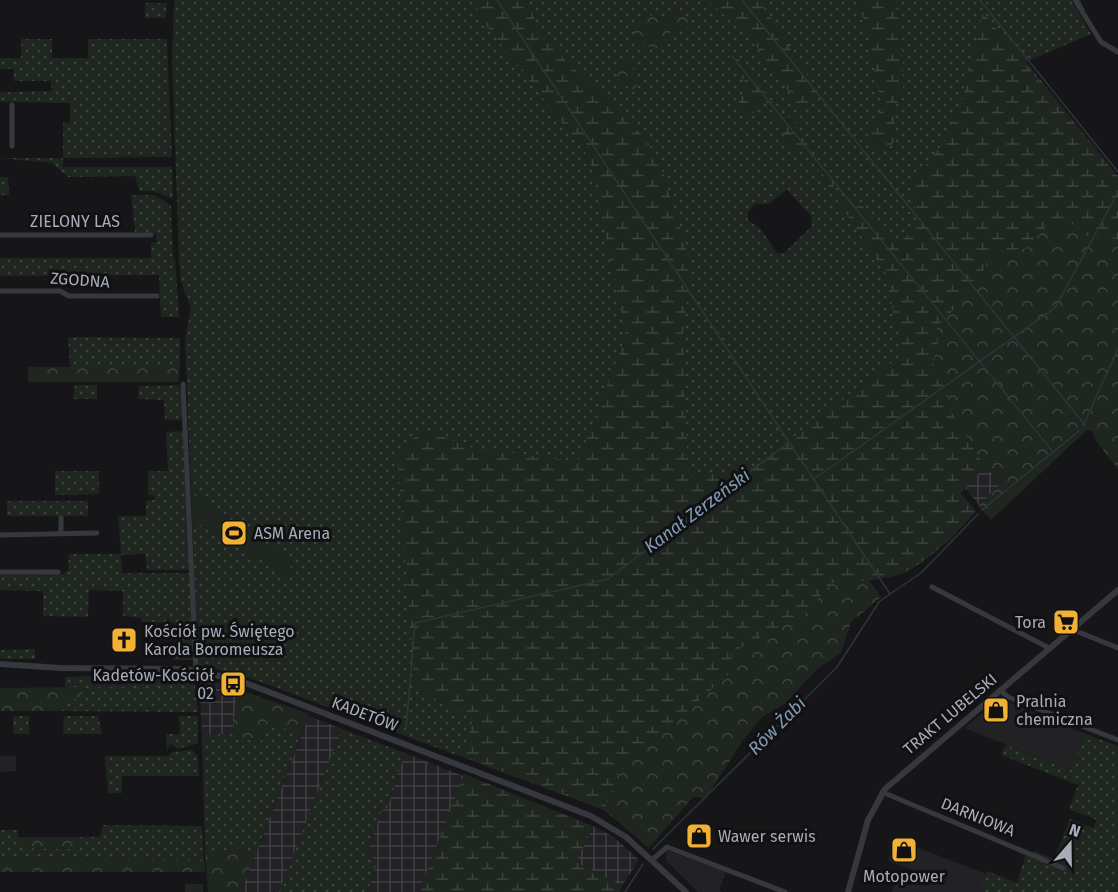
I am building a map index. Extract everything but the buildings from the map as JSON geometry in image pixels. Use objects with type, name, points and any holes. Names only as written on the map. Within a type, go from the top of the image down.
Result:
[{"type":"street","points":[[1075,0],[1101,42],[1118,52]]},
{"type":"street","points":[[12,105],[12,146]]},
{"type":"street","name":"ZIELONY LAS","points":[[0,235],[151,235]]},
{"type":"street","name":"ZGODNA","points":[[0,291],[60,291],[69,296],[158,296]]},
{"type":"street","points":[[183,384],[196,670]]},
{"type":"street","points":[[61,518],[61,533]]},
{"type":"street","points":[[0,535],[97,533]]},
{"type":"street","points":[[0,572],[58,572]]},
{"type":"street","points":[[932,587],[1049,648]]},
{"type":"street","name":"TRAKT LUBELSKI","points":[[848,892],[868,820],[882,792],[1118,590]]},
{"type":"street","points":[[1071,629],[1118,648]]},
{"type":"street","name":"KADETÓW","points":[[0,664],[61,668],[196,670],[235,679],[591,816],[614,829],[686,892]]},
{"type":"street","points":[[1000,690],[1008,697],[1118,740]]},
{"type":"street","name":"DARNIOWA","points":[[882,792],[1063,867]]},
{"type":"street","points":[[652,860],[667,847],[785,892]]},
{"type":"shaded area","points":[[985,467],[1002,483],[979,505],[965,488]]},
{"type":"shaded area","points":[[93,676],[129,676],[129,687],[94,687]]},
{"type":"shaded area","points":[[199,677],[237,689],[233,733],[202,736]]},
{"type":"shaded area","points":[[1000,699],[1086,734],[1070,770],[964,728]]},
{"type":"shaded area","points":[[309,716],[342,729],[279,892],[241,892]]},
{"type":"shaded area","points":[[405,753],[464,776],[419,892],[367,892],[377,862],[367,852],[382,810],[387,808]]},
{"type":"shaded area","points":[[0,756],[16,756],[16,771],[0,772]]},
{"type":"shaded area","points":[[593,826],[614,837],[639,860],[622,886],[576,862]]},
{"type":"shaded area","points":[[896,839],[986,874],[979,892],[891,892],[897,881],[910,886],[915,871],[888,861]]},
{"type":"shaded area","points":[[666,850],[726,872],[719,890],[722,892],[698,892],[666,861]]},
{"type":"green space","points":[[174,0],[1071,0],[1091,34],[1026,62],[1118,176],[1118,239],[1085,236],[949,408],[985,467],[960,493],[976,511],[949,541],[903,573],[869,580],[733,670],[619,772],[604,810],[239,674],[198,665],[185,340],[191,308],[181,282],[179,259],[172,61]],"holes":[[[675,12],[679,12],[669,28],[633,23],[647,16],[670,19]],[[787,190],[811,216],[812,226],[784,253],[777,253],[760,228],[748,220],[748,212],[755,204],[768,204]],[[193,495],[289,559],[292,563],[287,575],[194,521]]]},
{"type":"green space","points":[[472,0],[525,0],[530,4],[538,33],[647,140],[663,172],[691,266],[683,335],[688,477],[749,470],[902,355],[885,272],[805,151],[791,152],[773,112],[761,98],[755,112],[742,116],[737,105],[747,85],[728,60],[731,54],[736,56],[771,101],[797,124],[811,151],[834,179],[833,187],[841,201],[859,202],[895,246],[917,227],[912,183],[944,142],[963,98],[983,13],[1118,176],[1118,239],[1085,236],[1074,224],[1047,226],[1027,248],[1000,251],[987,261],[977,287],[937,326],[938,349],[932,361],[947,389],[949,408],[985,467],[960,493],[976,511],[942,546],[911,569],[885,578],[832,583],[804,614],[731,653],[733,670],[619,772],[604,810],[462,756],[473,719],[415,688],[397,455],[423,429],[469,447],[578,462],[626,336],[590,159],[486,25]]},
{"type":"green space","points":[[707,0],[759,0],[821,97],[801,109],[751,39]]},
{"type":"green space","points":[[855,0],[895,0],[903,45],[903,88],[894,111],[896,140],[884,152],[872,147],[870,130],[882,108],[865,22]]},
{"type":"green space","points":[[145,3],[167,3],[166,18],[145,18]]},
{"type":"green space","points":[[675,11],[684,15],[690,23],[686,30],[669,28],[671,37],[659,48],[639,42],[634,34],[633,23],[642,17],[651,16],[670,19]]},
{"type":"green space","points":[[21,39],[52,39],[52,58],[88,58],[88,39],[167,39],[172,157],[63,158],[63,123],[70,122],[70,103],[0,102],[0,92],[52,91],[51,81],[14,81],[13,69],[0,69],[0,58],[21,58]]},
{"type":"green space","points":[[619,62],[628,62],[633,69],[637,79],[635,90],[620,83],[615,71]]},
{"type":"green space","points":[[0,158],[63,158],[63,167],[172,167],[173,199],[153,191],[139,191],[135,176],[68,177],[52,163]]},
{"type":"green space","points":[[0,177],[8,177],[9,195],[0,195]]},
{"type":"green space","points":[[131,195],[155,195],[171,206],[179,317],[161,317],[159,275],[0,276],[0,258],[151,258],[151,243],[157,242],[156,233],[135,232]]},
{"type":"green space","points":[[1074,223],[1085,236],[1118,239],[1118,469],[1096,441],[1092,431],[1087,430],[991,520],[978,506],[1002,483],[985,467],[949,408],[947,389],[932,361],[938,349],[937,326],[977,287],[987,261],[1000,251],[1027,248],[1047,226]]},
{"type":"green space","points":[[68,337],[180,338],[180,367],[70,367]]},
{"type":"green space","points":[[28,367],[180,367],[178,382],[28,382]]},
{"type":"green space","points":[[75,385],[97,385],[97,399],[73,399]]},
{"type":"green space","points":[[178,385],[182,391],[183,417],[180,420],[165,420],[164,400],[138,399],[139,386]]},
{"type":"green space","points":[[184,431],[190,570],[147,570],[145,554],[121,555],[122,573],[190,573],[193,660],[173,660],[176,656],[175,623],[142,622],[141,618],[123,616],[123,591],[89,590],[88,617],[43,616],[43,591],[0,590],[0,575],[63,574],[68,570],[69,554],[121,554],[118,516],[146,516],[146,501],[154,500],[154,495],[148,495],[148,471],[168,471],[166,432]]},
{"type":"green space","points":[[55,471],[99,471],[99,494],[55,495]]},
{"type":"green space","name":"ASM Arena","points":[[193,494],[289,559],[292,563],[287,575],[194,521]]},
{"type":"green space","points":[[7,501],[88,501],[88,516],[7,516]]},
{"type":"green space","points":[[869,580],[881,597],[851,622],[841,653],[816,670],[786,703],[762,717],[741,743],[706,798],[693,797],[649,848],[604,810],[619,772],[733,670],[731,653],[804,614],[832,583]]},
{"type":"green space","points":[[35,649],[35,659],[0,659],[0,650]]},
{"type":"green space","points":[[93,676],[94,687],[129,687],[129,676],[194,677],[198,712],[61,711],[64,699],[83,688],[65,688],[65,677]]},
{"type":"green space","points":[[83,687],[80,699],[64,699],[61,711],[0,711],[0,688]]},
{"type":"green space","points":[[237,689],[309,714],[301,735],[269,722],[259,744],[233,733]]},
{"type":"green space","points":[[13,716],[29,716],[29,734],[13,734]]},
{"type":"green space","points":[[64,716],[98,716],[102,734],[63,734]]},
{"type":"green space","points":[[179,716],[198,716],[198,743],[178,749],[170,744],[167,752],[166,734],[180,734]]},
{"type":"green space","points":[[269,722],[301,735],[255,855],[233,847],[230,855],[205,852],[202,736],[233,733],[259,744]]},
{"type":"green space","points":[[342,729],[405,753],[387,808],[382,810],[367,852],[377,862],[367,892],[279,892]]},
{"type":"green space","points":[[1086,734],[1118,746],[1118,892],[979,892],[987,871],[1017,883],[1026,854],[1032,856],[1034,851],[1054,859],[1070,819],[1093,828],[1097,820],[1069,809],[1078,785],[1001,755],[1006,745],[1070,770]]},
{"type":"green space","points":[[192,750],[198,756],[199,776],[122,776],[122,793],[108,793],[105,756],[168,756],[172,752]]},
{"type":"green space","points":[[464,774],[593,826],[576,862],[622,886],[619,892],[419,892]]},
{"type":"green space","points":[[103,825],[202,826],[204,861],[0,860],[0,830],[18,830],[19,848],[80,849],[80,837],[100,837]]},
{"type":"green space","points":[[18,837],[80,837],[80,849],[18,848]]},
{"type":"green space","points":[[232,847],[255,855],[241,892],[208,892],[205,852],[229,855]]},
{"type":"green space","points":[[0,860],[204,861],[205,872],[0,872]]},
{"type":"green space","points":[[185,884],[203,884],[203,892],[185,892]]},
{"type":"waterway","points":[[497,0],[788,441]]},
{"type":"waterway","points":[[742,0],[1085,425]]},
{"type":"waterway","points":[[980,0],[1118,172]]},
{"type":"waterway","points":[[1079,0],[1084,10]]},
{"type":"waterway","points":[[732,56],[1053,452]]},
{"type":"waterway","points":[[814,479],[1055,308],[1118,192]]},
{"type":"waterway","name":"Kanał Zerzeński","points":[[1083,426],[1118,349]]},
{"type":"waterway","name":"Kanał Zerzeński","points":[[982,510],[1080,430]]},
{"type":"waterway","name":"Kanał Zerzeński","points":[[406,730],[415,623],[608,579],[789,442],[890,594],[921,573],[978,514]]},
{"type":"waterway","name":"Rów Żabi","points":[[653,849],[837,667],[879,602],[890,594]]},
{"type":"waterway","name":"Rów Żabi","points":[[625,892],[643,864]]},
{"type":"place","name":"ASM Arena","points":[[234,533]]},
{"type":"place","name":"Tora","points":[[1066,622]]},
{"type":"place","name":"Kościół pw. Świętego Karola Boromeusza","points":[[124,640]]},
{"type":"place","name":"Kadetów-Kościół 02","points":[[233,684]]},
{"type":"place","name":"Pralnia chemiczna","points":[[996,710]]},
{"type":"place","name":"Wawer serwis","points":[[699,836]]},
{"type":"place","name":"Motopower","points":[[904,850]]}]
